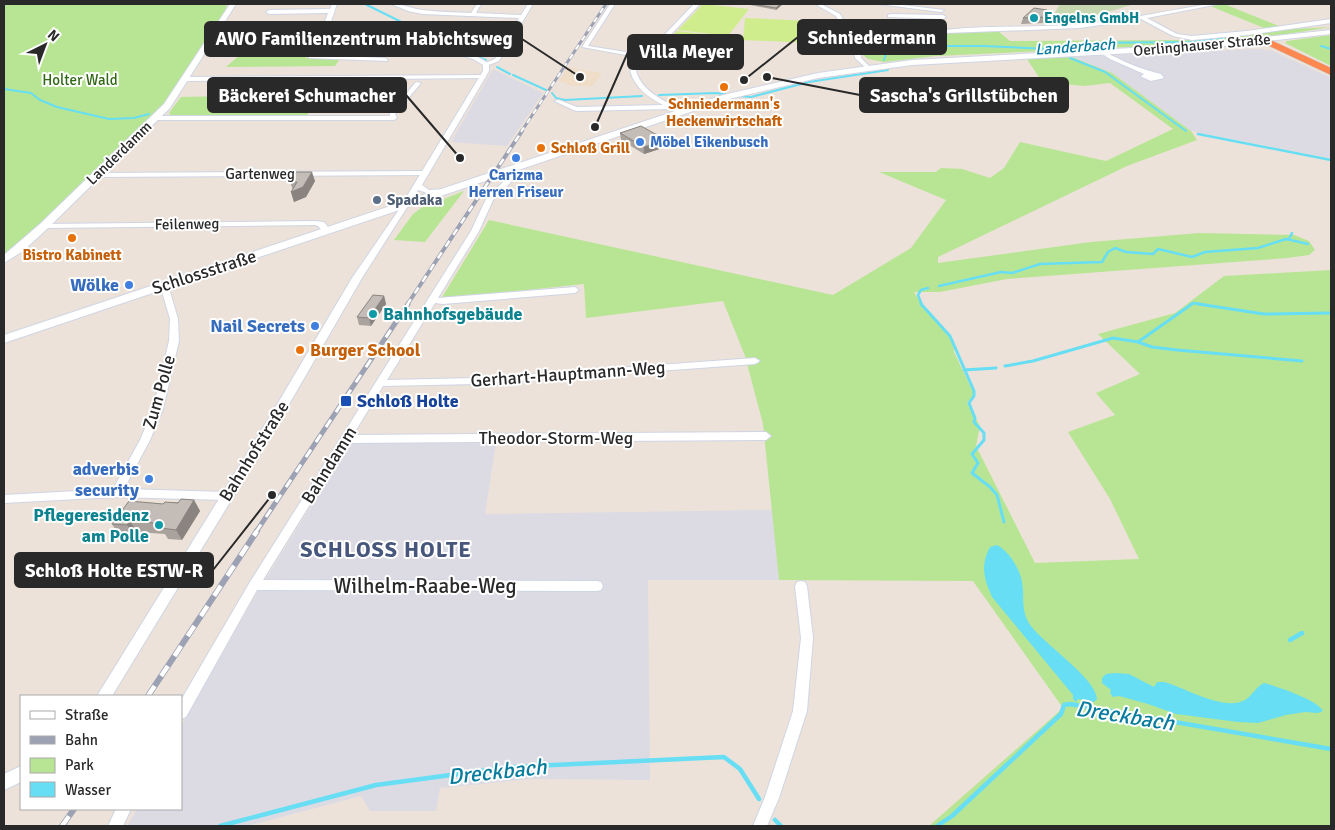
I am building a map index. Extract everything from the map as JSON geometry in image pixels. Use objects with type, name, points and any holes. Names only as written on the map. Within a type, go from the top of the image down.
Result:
[{"type":"highway","points":[[1270,40],[1282,48],[1331,70]]},
{"type":"highway","points":[[1270,40],[1331,70]]},
{"type":"highway","points":[[1250,42],[1282,48]]},
{"type":"main road","name":"Landerdamm","points":[[4,260],[44,226],[156,118],[186,79],[233,4]]},
{"type":"main road","name":"Oerlinghauser Straße","points":[[404,206],[726,97],[810,76],[867,67],[961,58],[1106,52],[1250,42],[1331,32]]},
{"type":"main road","name":"Schlossstraße","points":[[4,339],[404,206]]},
{"type":"street","points":[[324,30],[334,4]]},
{"type":"street","points":[[394,4],[415,12],[521,17]]},
{"type":"street","points":[[472,15],[479,4]]},
{"type":"street","points":[[218,30],[377,31],[412,36],[475,58],[486,64],[496,62],[530,4]]},
{"type":"street","points":[[612,4],[585,47],[647,56]]},
{"type":"street","points":[[682,112],[647,92],[634,80],[633,71],[696,4]]},
{"type":"street","points":[[818,4],[838,15],[857,50],[858,58],[867,67]]},
{"type":"street","points":[[881,4],[941,7],[946,31]]},
{"type":"street","name":"Oerlinghauser Straße","points":[[857,50],[870,49],[916,35],[946,31],[1080,26],[1216,4]]},
{"type":"street","points":[[269,12],[332,11]]},
{"type":"street","points":[[890,16],[943,17]]},
{"type":"street","points":[[1141,17],[1179,36],[1192,38],[1248,33],[1331,21]]},
{"type":"street","points":[[346,30],[311,57],[384,60]]},
{"type":"street","points":[[1106,52],[1146,73]]},
{"type":"street","points":[[186,79],[484,76],[486,64]]},
{"type":"street","name":"Bahnhofstraße","points":[[105,695],[357,278],[484,76]]},
{"type":"street","points":[[156,118],[394,118],[392,114],[418,83]]},
{"type":"street","points":[[557,101],[576,110],[671,107]]},
{"type":"street","name":"Bahndamm","points":[[182,710],[254,585],[475,231],[490,199],[510,180],[510,175],[505,171]]},
{"type":"street","name":"Gartenweg","points":[[97,175],[424,173]]},
{"type":"street","points":[[417,184],[420,189],[428,192],[447,191]]},
{"type":"street","name":"Feilenweg","points":[[44,226],[315,223],[321,224],[327,231]]},
{"type":"street","name":"Zum Polle","points":[[116,493],[145,440],[158,408],[174,341],[174,318],[164,285]]},
{"type":"street","points":[[431,300],[443,301],[575,290]]},
{"type":"street","name":"Gerhart-Hauptmann-Weg","points":[[380,383],[476,381],[755,361]]},
{"type":"street","name":"Theodor-Storm-Weg","points":[[346,439],[766,436]]},
{"type":"street","points":[[4,499],[116,493],[226,496]]},
{"type":"street","name":"Wilhelm-Raabe-Weg","points":[[254,585],[597,586]]},
{"type":"street","points":[[760,826],[772,798],[800,711],[807,638],[801,586]]},
{"type":"street","points":[[4,782],[20,774]]},
{"type":"street","points":[[115,826],[123,810]]},
{"type":"shaded area","points":[[1258,49],[1273,51],[1331,78],[1331,158],[1191,131],[1112,73],[1072,57]]},
{"type":"shaded area","points":[[568,67],[602,73],[593,86],[572,86],[559,81]]},
{"type":"shaded area","points":[[493,69],[543,93],[507,146],[451,142]]},
{"type":"shaded area","points":[[350,443],[496,443],[485,514],[772,510],[779,580],[648,580],[650,780],[532,779],[440,788],[436,811],[370,811],[361,796],[247,826],[127,826],[136,810],[182,810],[182,724],[257,593]]},
{"type":"green space","name":"Holter Wald","points":[[4,4],[227,4],[225,11],[163,105],[13,250],[4,256]]},
{"type":"green space","points":[[703,4],[749,9],[728,36],[678,30]]},
{"type":"green space","points":[[1060,4],[1131,5],[1068,24],[1051,20]]},
{"type":"green space","points":[[1224,4],[1279,26],[1264,28],[1210,6]]},
{"type":"green space","points":[[745,18],[833,22],[836,44],[743,40]]},
{"type":"green space","points":[[1331,27],[1275,36],[1194,44],[936,56],[884,62],[868,59],[863,55],[919,37],[949,32],[998,31],[1010,41],[1189,40]]},
{"type":"green space","points":[[677,31],[729,37],[703,68],[647,61]]},
{"type":"green space","points":[[308,32],[337,32],[340,34],[305,58],[340,59],[335,66],[226,67],[242,53],[227,51],[233,48],[246,46],[281,49],[296,43]]},
{"type":"green space","points":[[1331,35],[1331,66],[1285,43],[1287,41]]},
{"type":"green space","points":[[1072,57],[1112,73],[1191,131],[1197,140],[1127,166],[938,257],[938,263],[1091,242],[1199,233],[1294,235],[1309,241],[1315,250],[1309,255],[1287,258],[1007,279],[940,292],[914,292],[923,307],[953,340],[954,352],[975,396],[967,402],[980,426],[976,446],[1035,563],[1139,559],[1110,499],[1068,432],[1115,415],[1096,393],[1140,374],[1098,334],[1175,313],[1224,276],[1331,270],[1331,826],[929,826],[1063,708],[973,581],[779,580],[763,424],[745,356],[723,301],[586,318],[584,284],[441,299],[489,220],[833,295],[911,248],[946,200],[879,172],[936,172],[941,168],[962,169],[990,178],[1004,168],[1020,142],[1106,161],[1173,129],[1110,83],[1084,86],[1042,82],[1027,59]]},
{"type":"green space","points":[[226,96],[218,105],[245,106],[249,102],[286,102],[293,96],[320,96],[306,117],[178,117],[171,116],[169,113],[181,97]]},
{"type":"green space","points":[[464,191],[425,242],[394,240],[413,214],[421,208]]},
{"type":"water","points":[[997,545],[1010,556],[1019,572],[1023,588],[1025,615],[1031,626],[1088,681],[1097,699],[1094,702],[1078,699],[1076,702],[1073,699],[1073,695],[992,597],[985,578],[984,566],[990,547]]},
{"type":"water","points":[[1106,674],[1129,674],[1154,687],[1157,682],[1164,682],[1224,703],[1243,701],[1264,683],[1305,698],[1323,711],[1286,715],[1258,723],[1176,714],[1119,696],[1113,697],[1110,693],[1111,690],[1102,683],[1102,678]]},
{"type":"building","points":[[753,4],[780,4],[776,8]]},
{"type":"building","points":[[1034,8],[1047,10],[1046,17],[1023,18]]},
{"type":"building","points":[[641,126],[666,140],[644,147],[620,133]]},
{"type":"building","points":[[296,172],[312,172],[303,187],[291,192],[297,182],[290,182]]},
{"type":"building","points":[[373,295],[384,296],[369,318],[357,317]]},
{"type":"building","points":[[181,499],[194,500],[176,530],[161,528],[165,524],[130,521],[127,525],[112,524],[129,501],[163,504],[165,502],[178,503]]},
{"type":"waterway","name":"Landerbach","points":[[365,4],[452,47]]},
{"type":"waterway","name":"Landerbach","points":[[884,60],[886,53],[910,46],[983,46],[1050,49],[1081,46],[1081,43],[1192,42],[1241,35]]},
{"type":"waterway","name":"Landerbach","points":[[1321,46],[1331,49]]},
{"type":"waterway","name":"Landerbach","points":[[470,54],[486,60]]},
{"type":"waterway","points":[[1070,58],[1105,72],[1186,131]]},
{"type":"waterway","name":"Landerbach","points":[[497,67],[510,74]]},
{"type":"waterway","name":"Landerbach","points":[[739,96],[751,97],[809,82],[888,70]]},
{"type":"waterway","name":"Landerbach","points":[[513,75],[546,90]]},
{"type":"waterway","points":[[4,89],[31,93],[40,100],[57,107],[109,119],[134,118],[149,114]]},
{"type":"waterway","name":"Landerbach","points":[[552,93],[556,98],[565,100],[642,96]]},
{"type":"waterway","name":"Landerbach","points":[[659,95],[716,93],[730,95]]},
{"type":"waterway","points":[[1198,134],[1331,160]]},
{"type":"waterway","points":[[1289,239],[1292,233]]},
{"type":"waterway","points":[[939,286],[1001,272],[1012,273],[1040,264],[1102,262],[1108,252],[1115,248],[1126,252],[1153,254],[1158,249],[1192,257],[1205,252],[1258,248],[1286,239],[1308,244]]},
{"type":"waterway","points":[[922,305],[918,295],[921,290],[928,288]]},
{"type":"waterway","points":[[1190,305],[1193,303],[1206,305]]},
{"type":"waterway","points":[[921,304],[950,336],[965,370]]},
{"type":"waterway","points":[[1138,342],[1192,304]]},
{"type":"waterway","points":[[1198,304],[1264,314],[1331,313]]},
{"type":"waterway","points":[[1005,366],[1033,361],[1113,338],[1138,342]]},
{"type":"waterway","points":[[1138,342],[1152,347],[1177,350],[1302,361]]},
{"type":"waterway","points":[[965,370],[996,368]]},
{"type":"waterway","points":[[965,370],[974,391],[974,396],[969,403],[975,418],[974,422],[984,433],[984,440],[972,454],[978,463],[972,473],[997,495],[1004,522]]},
{"type":"waterway","points":[[1290,640],[1302,633]]},
{"type":"waterway","name":"Dreckbach","points":[[937,826],[952,816],[1061,714],[1064,705],[1070,704],[1331,749]]},
{"type":"waterway","name":"Dreckbach","points":[[220,826],[376,785],[511,767],[724,757],[740,769],[759,799]]},
{"type":"waterway","name":"Dreckbach","points":[[775,820],[781,826]]},
{"type":"railway","points":[[521,132],[606,4]]},
{"type":"railway","points":[[407,305],[522,131]]},
{"type":"railway","points":[[256,532],[408,304]]},
{"type":"railway","points":[[149,695],[257,531]]},
{"type":"railway","points":[[62,826],[73,810]]},
{"type":"place","name":"Engelns GmbH","points":[[1034,18]]},
{"type":"place","name":"AWO Familienzentrum Habichtsweg","points":[[580,77]]},
{"type":"place","name":"Sascha's Grillstübchen","points":[[767,77]]},
{"type":"place","name":"Schniedermann","points":[[744,80]]},
{"type":"place","name":"Schniedermann's Heckenwirtschaft","points":[[724,87]]},
{"type":"place","name":"Villa Meyer","points":[[595,127]]},
{"type":"place","name":"Möbel Eikenbusch","points":[[640,142]]},
{"type":"place","name":"Schloß Grill","points":[[541,148]]},
{"type":"place","name":"Bäckerei Schumacher","points":[[460,158]]},
{"type":"place","name":"Carizma Herren Friseur","points":[[516,158]]},
{"type":"place","name":"Spadaka","points":[[377,200]]},
{"type":"place","name":"Bistro Kabinett","points":[[72,238]]},
{"type":"place","name":"Wölke","points":[[129,285]]},
{"type":"place","name":"Bahnhofsgebäude","points":[[373,314]]},
{"type":"place","name":"Nail Secrets","points":[[315,326]]},
{"type":"place","name":"Burger School","points":[[300,350]]},
{"type":"place","name":"Schloß Holte","points":[[346,401]]},
{"type":"place","name":"adverbis security","points":[[149,479]]},
{"type":"place","name":"Schloß Holte ESTW-R","points":[[272,495]]},
{"type":"place","name":"Pflegeresidenz am Polle","points":[[159,525]]},
{"type":"district","name":"SCHLOSS HOLTE","points":[[386,549]]}]
